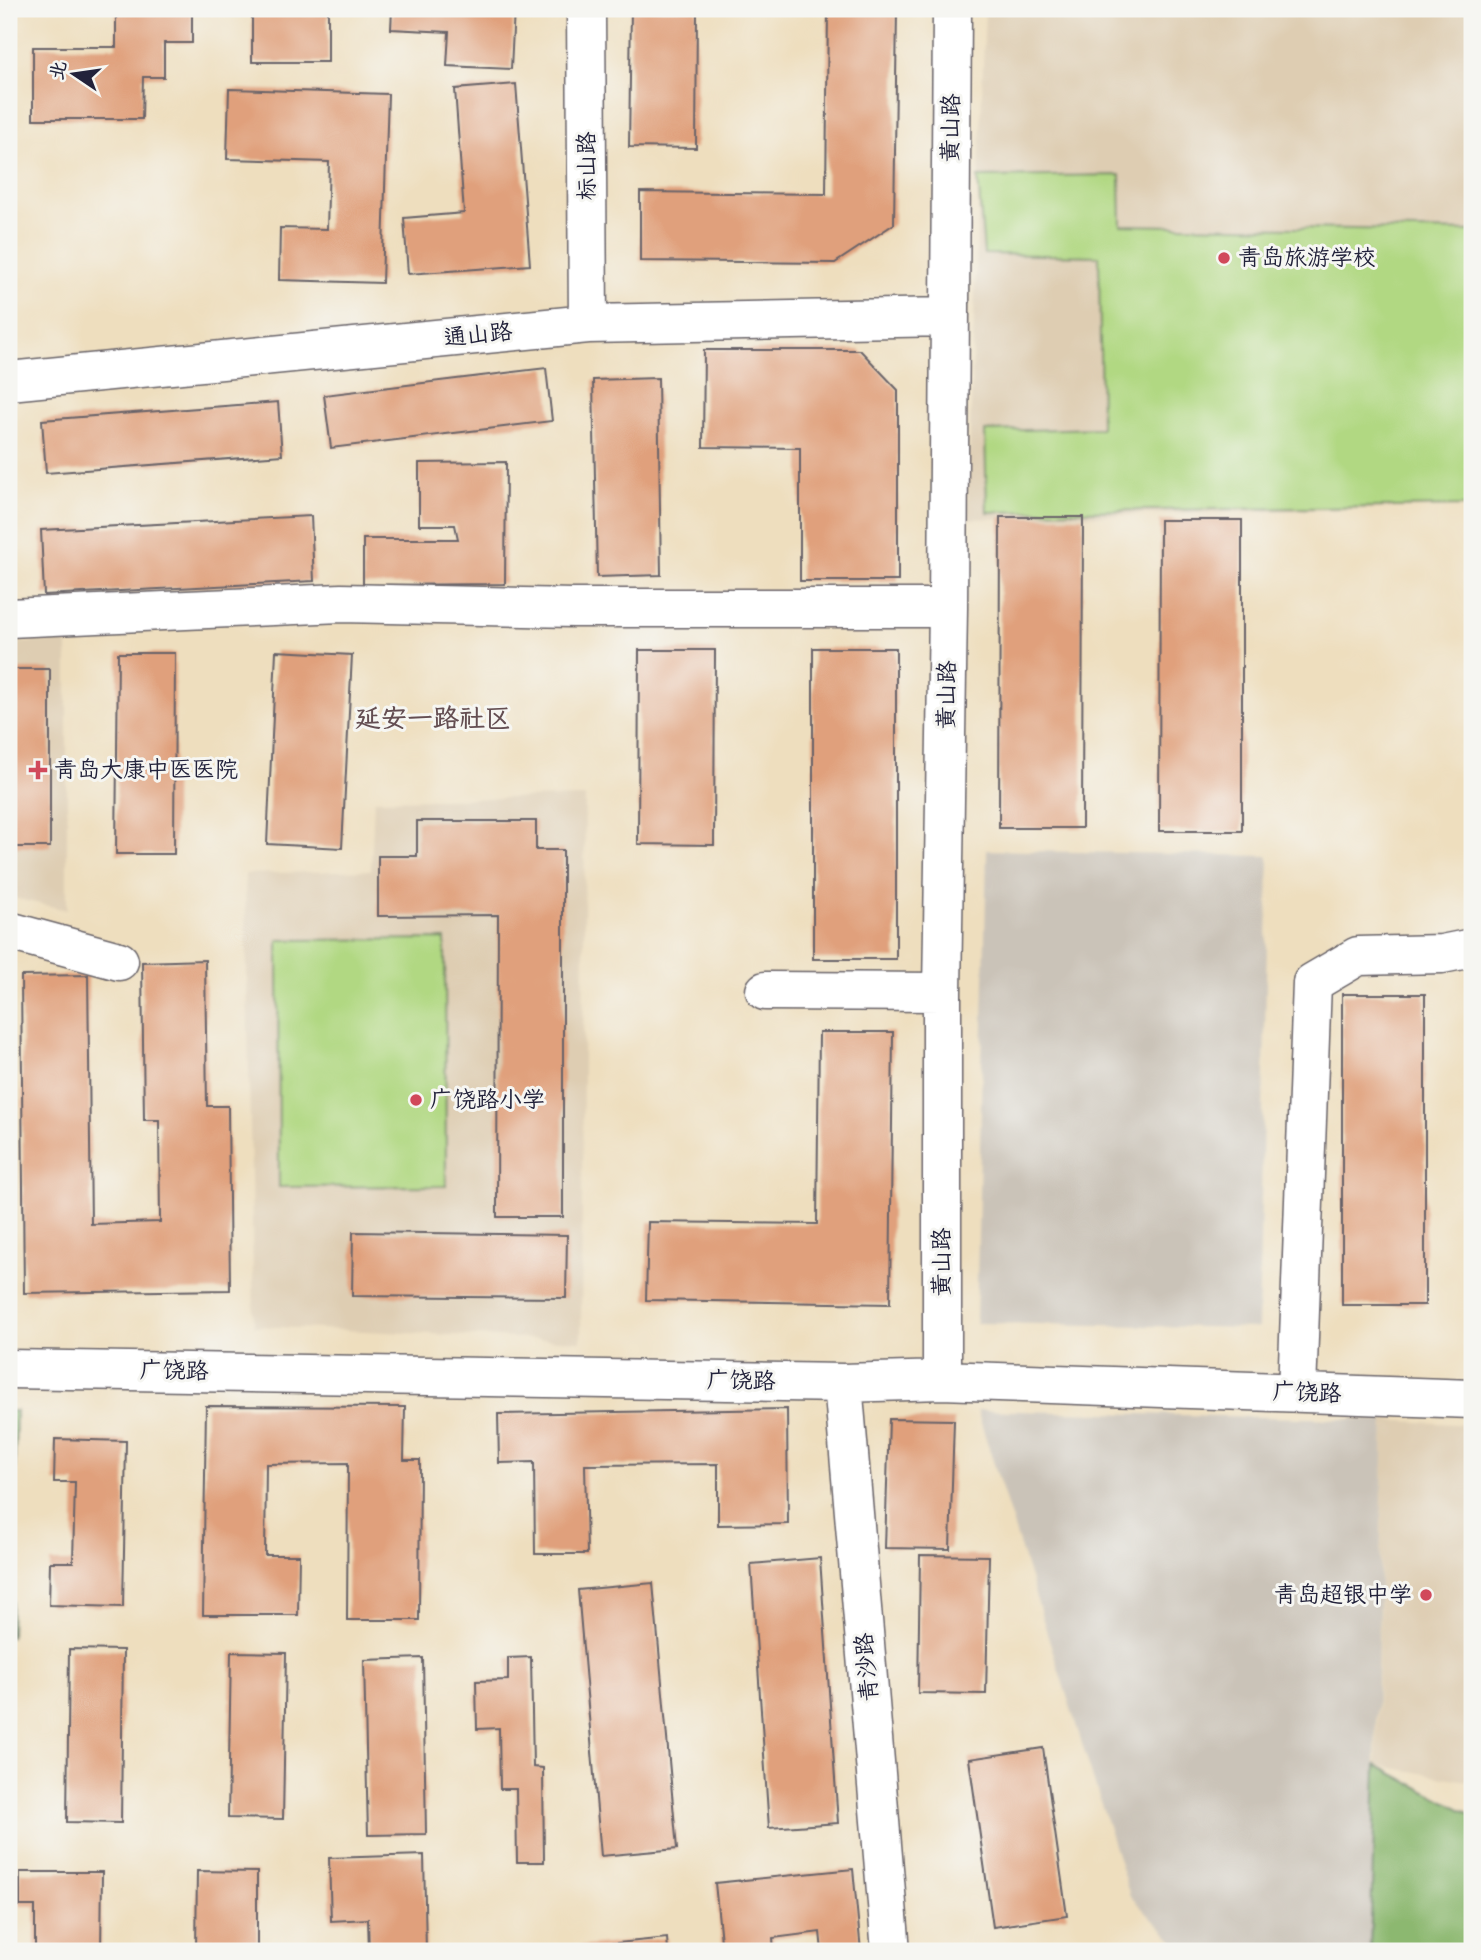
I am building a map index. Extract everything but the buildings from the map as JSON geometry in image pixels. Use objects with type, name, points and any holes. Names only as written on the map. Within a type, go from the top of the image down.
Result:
[{"type":"street","name":"标山路","points":[[586,9],[588,324]]},
{"type":"street","name":"黄山路","points":[[942,1380],[942,992],[952,9]]},
{"type":"street","name":"通山路","points":[[9,381],[588,324],[948,317]]},
{"type":"street","points":[[9,618],[341,603],[573,608],[948,608]]},
{"type":"street","points":[[9,931],[119,961]]},
{"type":"street","points":[[1297,1392],[1312,983],[1358,956],[1442,954],[1472,948]]},
{"type":"street","points":[[765,991],[942,992]]},
{"type":"street","name":"广饶路","points":[[9,1369],[843,1382],[942,1380],[1472,1399]]},
{"type":"street","name":"青沙路","points":[[843,1382],[891,1951]]},
{"type":"shaded area","name":"青岛旅游学校","points":[[985,9],[1472,9],[1472,506],[967,519]]},
{"type":"shaded area","name":"青岛大康中医医院","points":[[67,641],[67,910],[9,897],[9,643]]},
{"type":"shaded area","name":"广饶路小学","points":[[585,797],[581,1341],[254,1326],[245,874],[371,870],[374,800]]},
{"type":"shaded area","points":[[987,850],[1269,856],[1258,1328],[976,1323]]},
{"type":"shaded area","points":[[977,1410],[1384,1420],[1370,1951],[1184,1951],[1130,1896]]},
{"type":"shaded area","name":"青岛超银中学","points":[[1384,1420],[1472,1425],[1472,1782],[1376,1765]]},
{"type":"green space","points":[[1120,175],[1121,225],[1472,231],[1472,506],[987,512],[985,431],[1101,428],[1099,256],[984,254],[978,177]]},
{"type":"green space","points":[[445,939],[446,1186],[279,1187],[278,940]]},
{"type":"green space","points":[[9,1411],[16,1411],[11,1637],[9,1637]]},
{"type":"green space","points":[[1376,1765],[1472,1815],[1472,1951],[1370,1951]]},
{"type":"place","name":"青岛旅游学校","points":[[1224,258]]},
{"type":"place","name":"青岛大康中医医院","points":[[38,770]]},
{"type":"place","name":"广饶路小学","points":[[416,1100]]},
{"type":"place","name":"青岛超银中学","points":[[1426,1595]]},
{"type":"district","name":"延安一路社区","points":[[433,719]]}]
